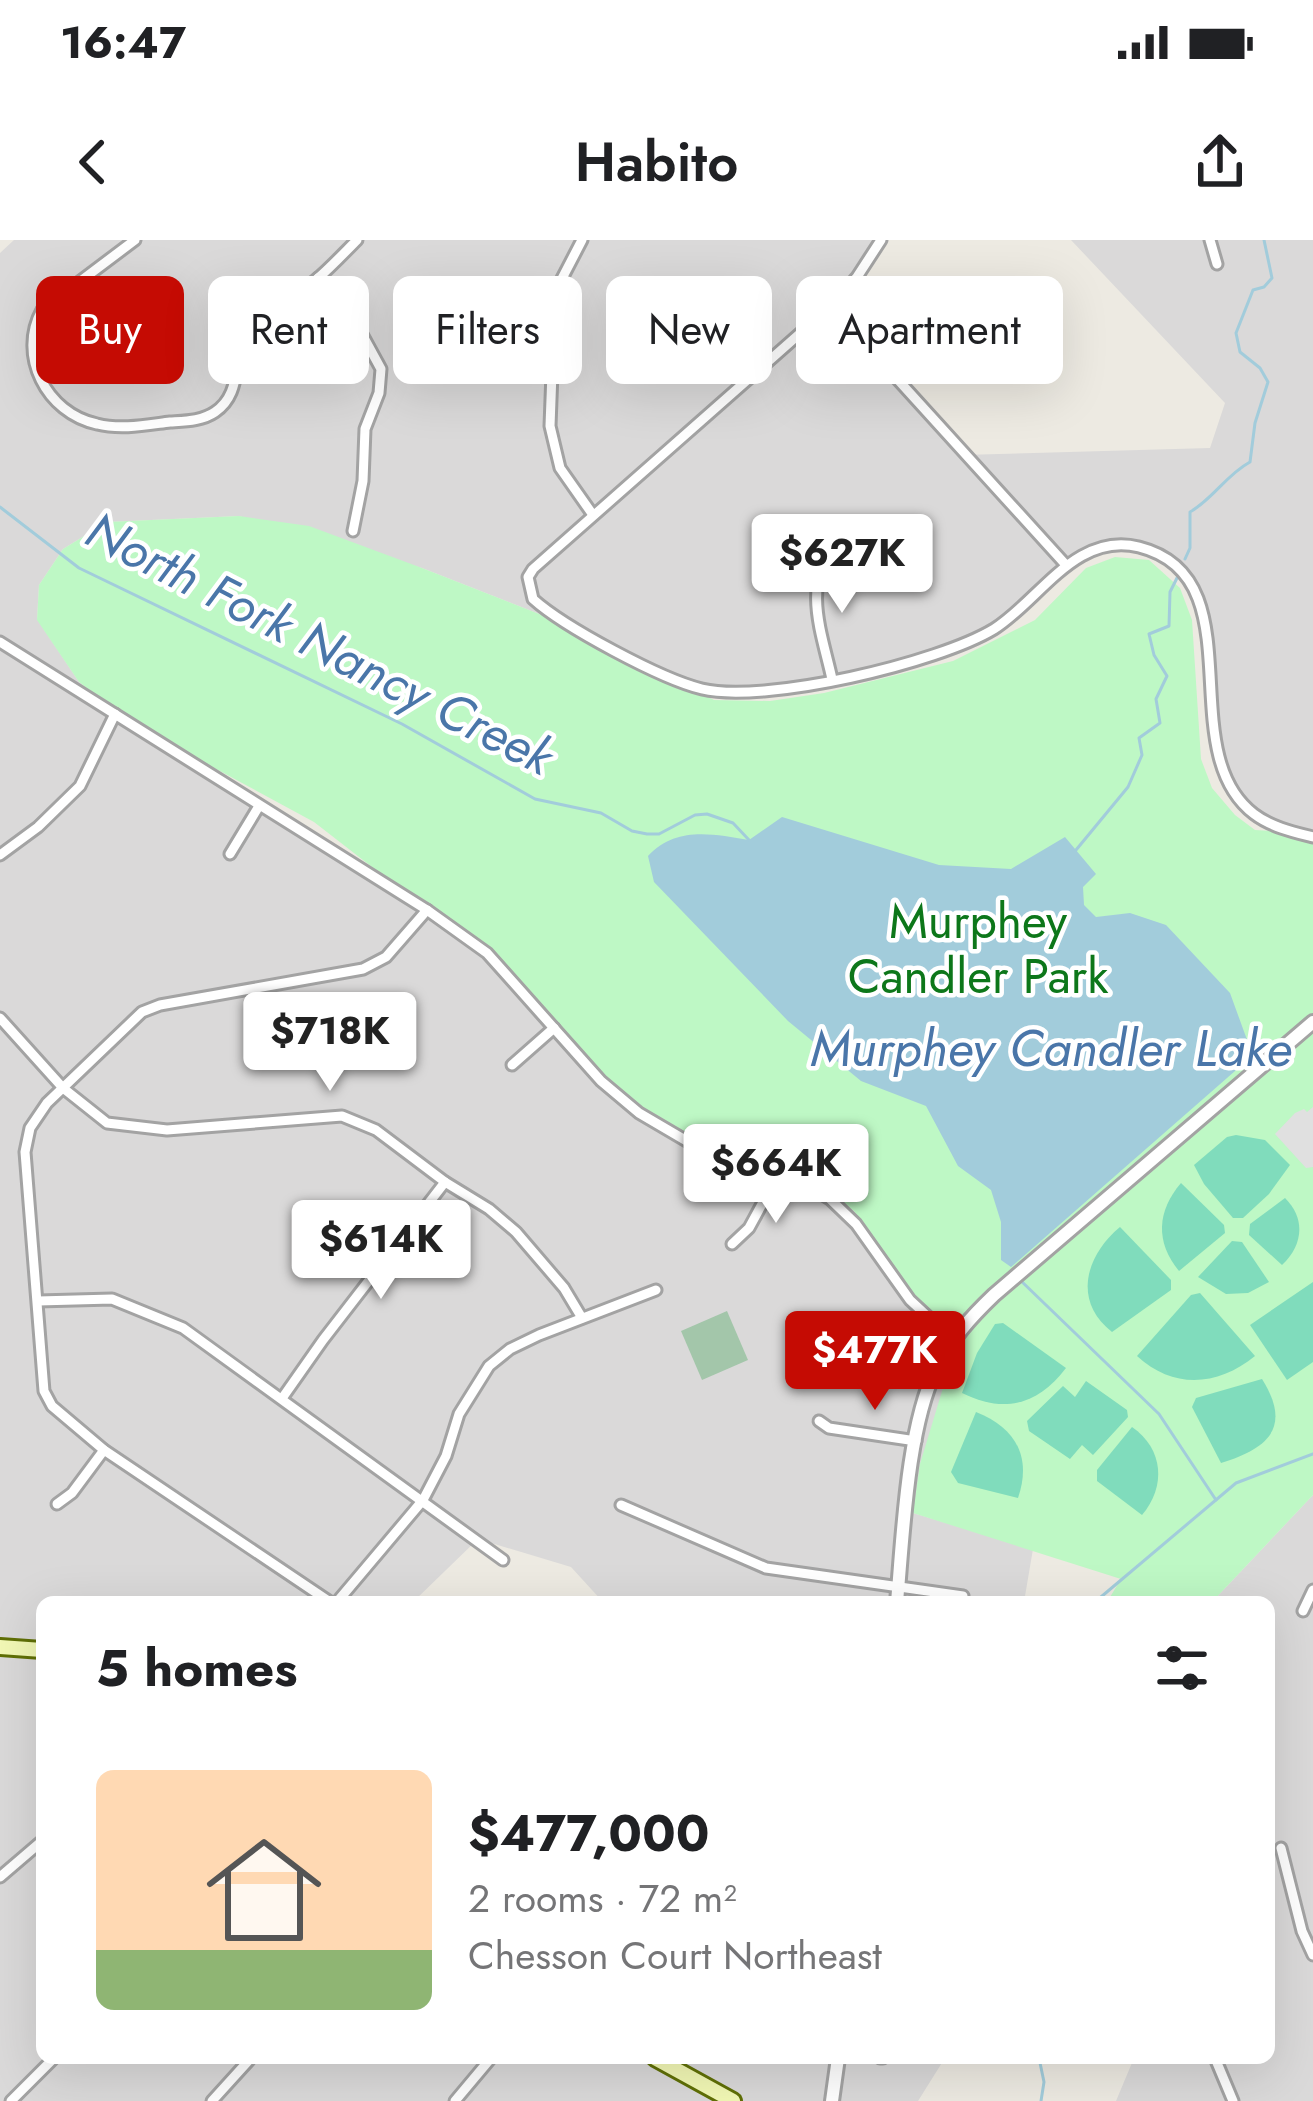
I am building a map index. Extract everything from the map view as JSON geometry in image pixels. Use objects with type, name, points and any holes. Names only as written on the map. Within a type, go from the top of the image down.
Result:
[{"type":"main road","points":[[0,1647],[36,1650]]},
{"type":"main road","points":[[666,2064],[733,2101]]},
{"type":"street","points":[[135,240],[42,310],[30,342],[37,374],[53,398],[76,417],[121,428],[200,419],[229,399],[236,384]]},
{"type":"street","points":[[320,276],[357,240]]},
{"type":"street","points":[[583,240],[555,292],[550,426],[560,468],[593,515]]},
{"type":"street","points":[[858,276],[881,240]]},
{"type":"street","points":[[1210,240],[1217,263]]},
{"type":"street","points":[[796,337],[528,577],[533,599],[643,663],[702,689],[737,692],[832,679],[932,656],[968,642],[1020,610],[1066,565],[1087,553],[1132,545],[1166,558],[1183,572],[1204,622],[1219,764],[1244,806],[1270,825],[1313,837]]},
{"type":"street","points":[[352,531],[363,481],[365,429],[379,393],[381,369],[369,347]]},
{"type":"street","points":[[902,384],[1066,565]]},
{"type":"street","points":[[832,679],[814,588],[836,545]]},
{"type":"street","points":[[0,642],[428,910],[487,953],[616,1095],[663,1130],[702,1150],[809,1184],[841,1208],[910,1300],[953,1340]]},
{"type":"street","points":[[0,855],[38,827],[80,786],[115,714]]},
{"type":"street","points":[[230,854],[260,806]]},
{"type":"street","points":[[324,1596],[104,1450],[52,1406],[44,1391],[25,1152],[30,1128],[63,1088],[142,1012],[363,968],[386,957],[428,910]]},
{"type":"street","points":[[0,1018],[63,1088],[107,1123],[149,1129],[342,1116],[376,1130],[517,1232],[564,1288],[582,1318]]},
{"type":"street","points":[[897,1596],[916,1441],[928,1388],[953,1340],[1008,1284],[1313,1022]]},
{"type":"street","points":[[512,1065],[554,1028]]},
{"type":"street","points":[[732,1244],[749,1228],[779,1173]]},
{"type":"street","points":[[284,1397],[322,1340],[445,1182]]},
{"type":"street","points":[[338,1596],[423,1500],[446,1456],[460,1414],[489,1366],[510,1349],[656,1290]]},
{"type":"street","points":[[38,1301],[93,1297],[135,1305],[206,1341],[503,1560]]},
{"type":"street","points":[[819,1421],[829,1428],[916,1441]]},
{"type":"street","points":[[57,1504],[73,1493],[104,1450]]},
{"type":"street","points":[[621,1505],[667,1522],[746,1562],[958,1596]]},
{"type":"street","points":[[1303,1612],[1313,1590]]},
{"type":"street","points":[[0,1877],[36,1846]]},
{"type":"street","points":[[1281,1848],[1302,1931],[1313,1955]]},
{"type":"street","points":[[11,2101],[48,2064]]},
{"type":"street","points":[[212,2101],[246,2064]]},
{"type":"street","points":[[455,2101],[486,2064]]},
{"type":"street","points":[[832,2101],[837,2064]]},
{"type":"street","points":[[1218,2064],[1233,2101]]},
{"type":"shaded area","points":[[14,240],[886,240],[856,276],[796,276],[796,384],[898,384],[962,455],[1210,448],[1225,403],[1071,240],[1313,240],[1313,841],[1244,809],[1212,740],[1206,632],[1191,587],[1167,559],[1134,548],[1099,551],[969,643],[915,665],[776,691],[707,691],[557,621],[422,568],[239,516],[107,522],[63,549],[39,585],[37,619],[79,682],[133,724],[466,940],[710,1155],[765,1162],[810,1177],[854,1211],[930,1317],[959,1335],[913,1513],[1033,1549],[1025,1596],[598,1596],[571,1567],[478,1539],[419,1596],[36,1596],[36,2064],[941,2064],[918,2101],[0,2101],[0,253]]},
{"type":"shaded area","points":[[1313,1107],[1313,1167],[1306,1168],[1275,1134],[1295,1113]]},
{"type":"shaded area","points":[[1313,1495],[1313,2101],[1116,2101],[1131,2064],[1275,2064],[1275,1596],[1218,1596]]},
{"type":"green space","name":"Murphey Candler Park","points":[[239,516],[309,526],[557,621],[714,700],[770,701],[824,693],[953,661],[1035,620],[1086,568],[1115,557],[1149,560],[1180,588],[1192,620],[1201,759],[1212,788],[1255,830],[1286,832],[1313,841],[1313,1495],[1218,1596],[1111,1596],[1121,1579],[913,1513],[920,1464],[959,1335],[930,1317],[854,1211],[810,1177],[765,1162],[710,1155],[643,1116],[532,999],[466,940],[314,822],[133,724],[79,682],[37,620],[39,585],[63,549],[107,522]]},
{"type":"green space","points":[[1227,1137],[1265,1140],[1290,1165],[1243,1218],[1233,1218],[1194,1165]]},
{"type":"green space","points":[[1181,1183],[1224,1225],[1225,1233],[1179,1271],[1166,1249],[1162,1227],[1167,1204]]},
{"type":"green space","points":[[1285,1198],[1296,1215],[1299,1232],[1282,1265],[1249,1235],[1250,1224]]},
{"type":"green space","points":[[1120,1227],[1171,1280],[1171,1290],[1112,1332],[1092,1306],[1088,1278],[1099,1251]]},
{"type":"green space","points":[[1232,1241],[1242,1242],[1269,1282],[1248,1293],[1226,1294],[1198,1277]]},
{"type":"green space","points":[[1313,1282],[1313,1362],[1287,1380],[1250,1325]]},
{"type":"green space","points":[[1200,1293],[1255,1356],[1226,1373],[1196,1380],[1166,1375],[1137,1356],[1191,1295]]},
{"type":"green space","points":[[727,1311],[748,1360],[702,1380],[681,1331]]},
{"type":"green space","points":[[1003,1323],[1066,1368],[1044,1390],[1019,1402],[992,1403],[962,1393],[977,1353],[995,1324]]},
{"type":"green space","points":[[1262,1379],[1275,1410],[1271,1433],[1252,1450],[1221,1463],[1192,1407],[1196,1398]]},
{"type":"green space","points":[[1086,1381],[1127,1410],[1128,1417],[1093,1455],[1082,1445],[1070,1459],[1029,1431],[1027,1421],[1063,1386],[1075,1397]]},
{"type":"green space","points":[[976,1412],[1001,1426],[1017,1446],[1023,1470],[1018,1498],[958,1483],[951,1472]]},
{"type":"green space","points":[[1132,1427],[1150,1446],[1158,1469],[1155,1493],[1142,1515],[1097,1481],[1097,1470]]},
{"type":"water","name":"Murphey Candler Lake","points":[[782,817],[939,865],[1011,869],[1065,837],[1096,874],[1083,887],[1084,905],[1096,917],[1130,913],[1166,925],[1230,993],[1250,1048],[1243,1064],[1011,1267],[1001,1260],[1001,1222],[991,1190],[958,1166],[926,1106],[861,1081],[788,1021],[654,882],[648,856],[670,840],[695,834],[749,840]]},
{"type":"waterway","points":[[1185,559],[1190,548],[1190,512],[1250,462],[1255,423],[1268,382],[1260,368],[1240,352],[1236,333],[1253,290],[1272,278],[1264,240]]},
{"type":"waterway","name":"North Fork Nancy Creek","points":[[0,507],[79,568],[402,724],[535,799],[601,813],[647,834],[659,834],[695,815],[707,814],[733,823],[749,840]]},
{"type":"waterway","points":[[1076,850],[1128,787],[1142,755],[1139,738],[1160,723],[1156,699],[1167,676],[1154,655],[1149,634],[1169,626],[1170,592],[1179,574]]},
{"type":"waterway","name":"North Fork Nancy Creek","points":[[1018,1278],[1159,1414],[1216,1500]]},
{"type":"waterway","points":[[1102,1596],[1236,1483],[1313,1454]]},
{"type":"waterway","points":[[1040,2064],[1041,2101]]}]
